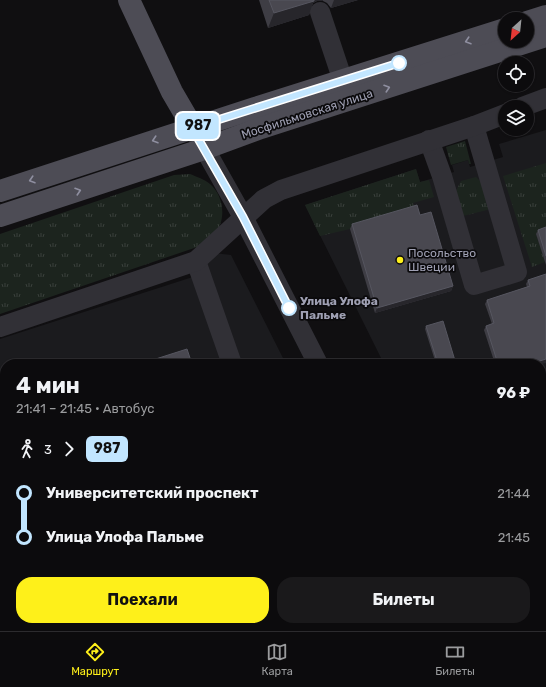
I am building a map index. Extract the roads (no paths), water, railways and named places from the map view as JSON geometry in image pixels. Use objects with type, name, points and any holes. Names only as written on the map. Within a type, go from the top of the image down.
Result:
[{"type":"main road","points":[[129,0],[172,92],[192,128]]},
{"type":"main road","points":[[534,20],[546,16]]},
{"type":"main road","name":"Мосфильмовская улица","points":[[0,191],[192,128],[498,31]]},
{"type":"main road","name":"Мосфильмовская улица","points":[[0,216],[204,149],[261,128],[546,36]]},
{"type":"street","points":[[320,12],[343,81]]},
{"type":"street","points":[[534,102],[546,98]]},
{"type":"street","points":[[0,327],[196,261],[264,199],[281,190],[498,117]]},
{"type":"street","points":[[429,140],[442,176],[474,285],[517,272],[474,126]]},
{"type":"street","points":[[192,128],[243,217],[315,359]]},
{"type":"street","points":[[196,261],[230,359]]},
{"type":"place","name":"Посольство Швеции","points":[[400,260]]},
{"type":"place","name":"Улица Улофа Пальме","points":[[289,308]]}]
